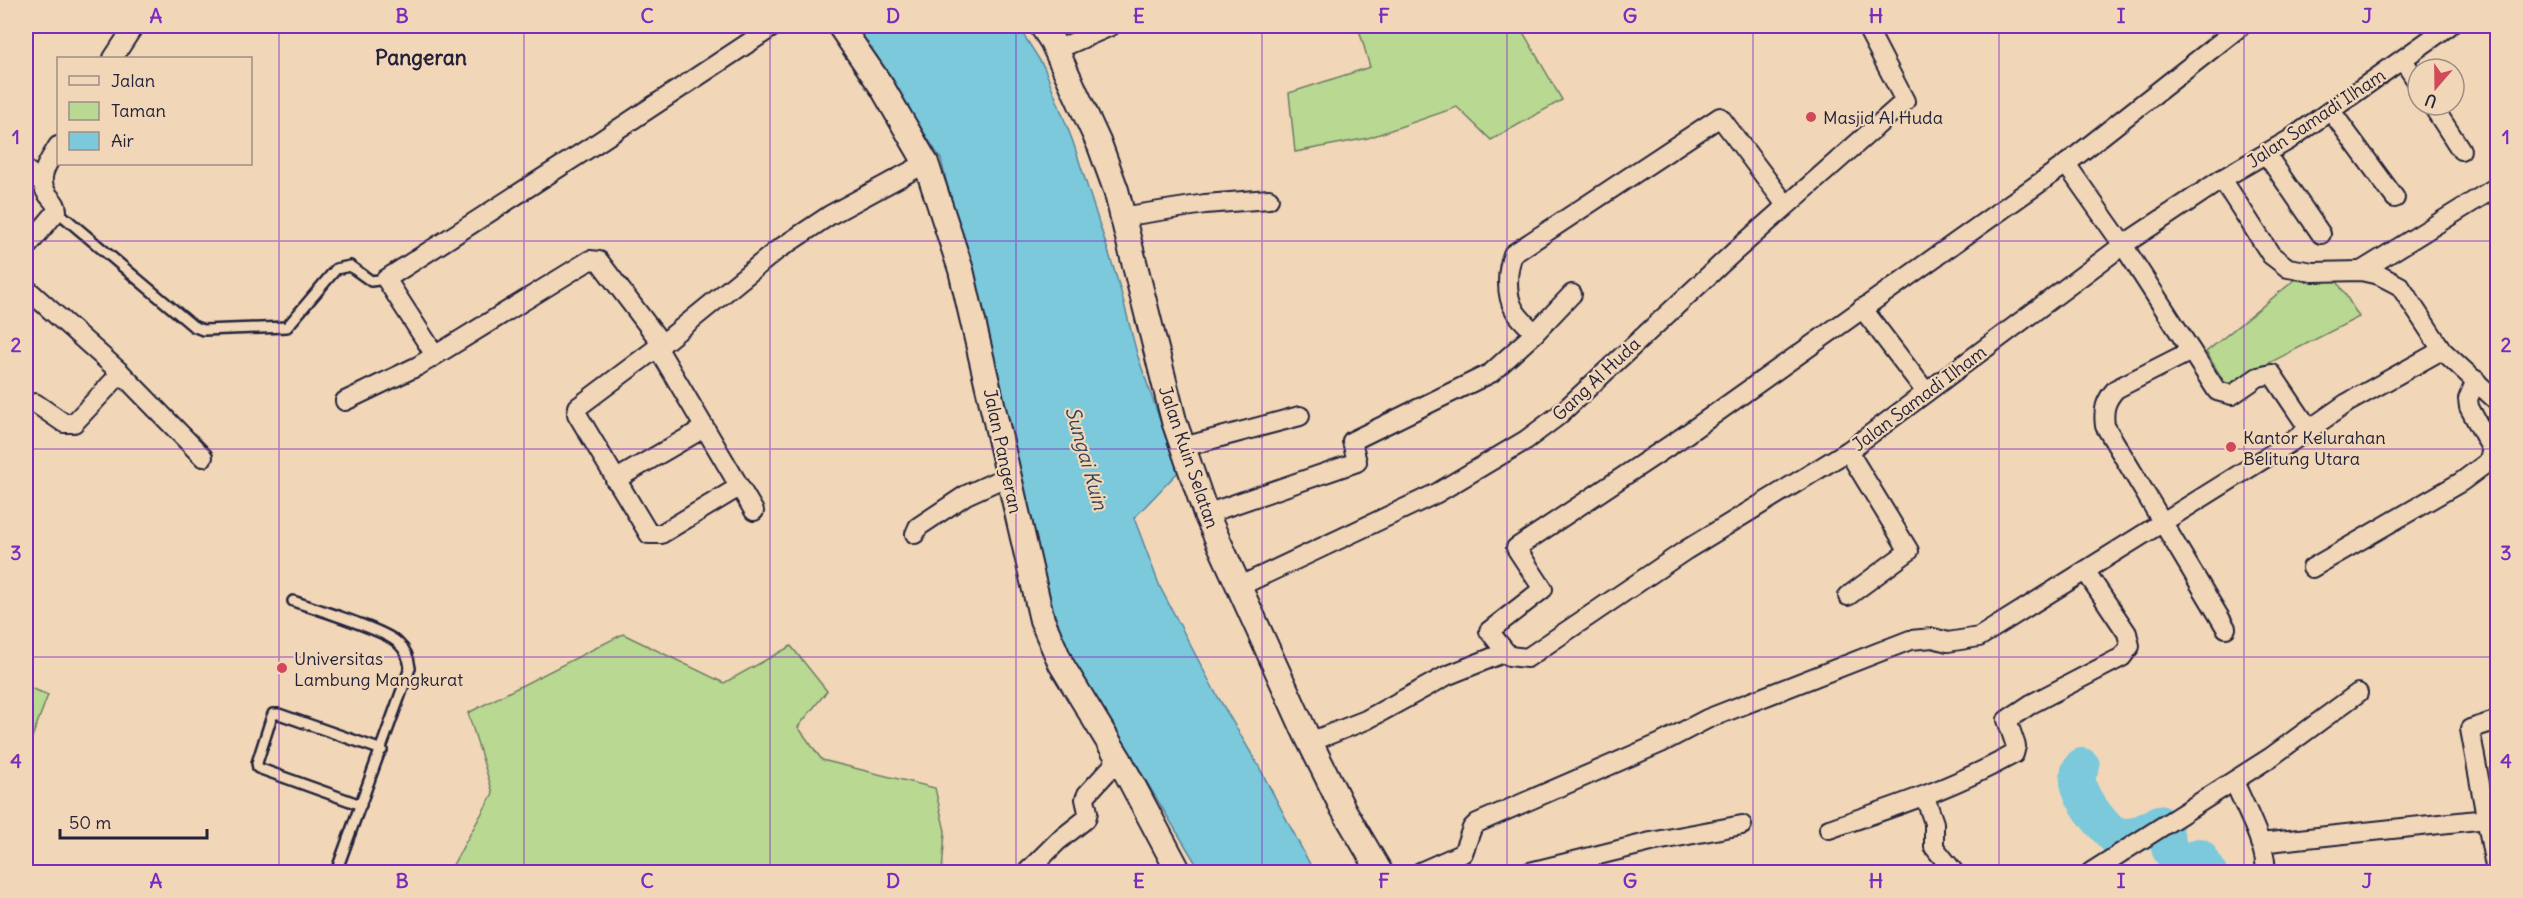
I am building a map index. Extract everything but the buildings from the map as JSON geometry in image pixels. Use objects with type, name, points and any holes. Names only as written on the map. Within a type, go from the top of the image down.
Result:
[{"type":"street","points":[[114,57],[134,26]]},
{"type":"street","points":[[435,355],[386,279],[774,26]]},
{"type":"street","name":"Jalan Pangeran","points":[[840,26],[882,87],[926,163],[961,270],[1042,620],[1061,664],[1119,759],[1179,873]]},
{"type":"street","name":"Jalan Kuin Selatan","points":[[1042,26],[1056,50],[1100,146],[1116,190],[1121,217],[1183,447],[1206,514],[1310,742],[1342,807],[1380,873]]},
{"type":"street","points":[[1056,50],[1111,26]]},
{"type":"street","name":"Gang Al Huda","points":[[1238,587],[1437,493],[1526,440],[1558,416],[1786,205],[1905,101],[1866,26]]},
{"type":"street","points":[[1310,742],[1366,720],[1446,676],[1506,652],[1489,631],[1543,589],[1516,548],[1681,438],[2066,164],[2241,26]]},
{"type":"street","name":"Jalan Samadi Ilham","points":[[1506,652],[1509,656],[1527,658],[1686,550],[1848,451],[2123,246],[2222,179],[2266,154],[2331,111],[2449,26]]},
{"type":"street","points":[[2403,60],[2406,65]]},
{"type":"street","points":[[2331,111],[2395,198]]},
{"type":"street","points":[[1535,333],[1514,311],[1510,296],[1509,266],[1514,254],[1720,117],[1786,205]]},
{"type":"street","points":[[2440,117],[2461,150]]},
{"type":"street","points":[[26,248],[57,211],[57,205],[45,191],[42,182],[46,167],[57,148]]},
{"type":"street","points":[[2266,154],[2321,234]]},
{"type":"street","points":[[739,487],[661,534],[649,534],[615,480],[577,411],[776,251],[830,215],[926,163]]},
{"type":"street","points":[[2066,164],[2123,246],[2217,391],[2224,395],[2239,392],[2258,377],[2272,374],[2309,429]]},
{"type":"street","points":[[26,170],[42,182]]},
{"type":"street","points":[[2222,179],[2271,255],[2288,268],[2313,272],[2361,271],[2379,275],[2400,286],[2442,350],[2498,402]]},
{"type":"street","points":[[2361,271],[2498,186]]},
{"type":"street","points":[[1121,217],[1205,204],[1269,199]]},
{"type":"street","points":[[345,401],[435,355],[594,260],[599,261],[659,346],[704,428],[754,511]]},
{"type":"street","points":[[26,288],[121,373],[203,457]]},
{"type":"street","points":[[1206,514],[1357,462],[1352,441],[1491,373],[1535,333],[1572,294]]},
{"type":"street","points":[[1862,308],[1926,392]]},
{"type":"street","points":[[1420,873],[1463,853],[1472,828],[1477,824],[1661,743],[1707,719],[1910,640],[1933,638],[1948,642],[1979,637],[2086,572],[2347,403],[2442,350]]},
{"type":"street","points":[[2191,351],[2116,389],[2104,406],[2105,426],[2226,628]]},
{"type":"street","points":[[35,403],[64,423],[74,423],[121,373]]},
{"type":"street","points":[[2312,568],[2461,482],[2488,462],[2492,450],[2469,407],[2468,399],[2476,380]]},
{"type":"street","points":[[1183,447],[1300,416]]},
{"type":"street","points":[[615,480],[704,428]]},
{"type":"street","points":[[1848,451],[1909,551],[1848,596]]},
{"type":"street","points":[[915,534],[918,526],[966,495],[1008,476]]},
{"type":"street","points":[[1829,829],[1925,797],[1980,773],[2014,754],[2016,746],[2007,720],[2031,704],[2122,657],[2130,646],[2127,633],[2086,572]]},
{"type":"street","points":[[2091,873],[2234,782],[2358,693]]},
{"type":"street","points":[[2496,873],[2470,729],[2498,720]]},
{"type":"street","points":[[1027,873],[1058,841],[1086,819],[1087,794],[1119,759]]},
{"type":"street","points":[[2234,782],[2260,843],[2266,866],[2265,873]]},
{"type":"street","points":[[1925,797],[1934,823],[1934,847],[1953,873]]},
{"type":"street","points":[[2260,843],[2487,819]]},
{"type":"street","points":[[1530,873],[1651,842],[1742,825]]},
{"type":"lane","points":[[57,211],[193,326],[203,330],[287,327],[336,269],[350,266],[371,281],[386,279]]},
{"type":"lane","points":[[292,601],[391,637],[404,649],[410,668],[336,873]]},
{"type":"lane","points":[[362,805],[258,768],[256,763],[271,719],[273,714],[279,714],[382,750]]},
{"type":"green space","points":[[1358,26],[1533,26],[1523,32],[1562,100],[1491,140],[1457,107],[1368,138],[1295,152],[1289,93],[1370,67]]},
{"type":"green space","points":[[2296,279],[2337,281],[2359,317],[2226,385],[2206,352]]},
{"type":"green space","points":[[623,634],[724,683],[791,646],[827,691],[798,727],[822,760],[935,788],[945,831],[942,872],[449,872],[493,793],[468,713]]},
{"type":"green space","points":[[26,686],[48,695],[26,753]]},
{"type":"water","name":"Sungai Kuin","points":[[856,26],[1018,26],[1044,67],[1073,142],[1120,288],[1137,354],[1178,472],[1134,518],[1160,587],[1314,872],[1201,872],[1068,652],[1054,612],[1011,456],[941,159]]},
{"type":"waterway","points":[[2082,766],[2078,774],[2078,784],[2082,794],[2094,814],[2115,837],[2137,835],[2159,823]]},
{"type":"waterway","points":[[2165,831],[2170,850],[2180,865],[2199,856],[2209,872]]},
{"type":"place","name":"Masjid Al Huda","points":[[1811,117]]},
{"type":"place","name":"Kantor Kelurahan Belitung Utara","points":[[2231,447]]},
{"type":"place","name":"Universitas Lambung Mangkurat","points":[[282,668]]},
{"type":"district","name":"Pangeran","points":[[421,57]]}]
